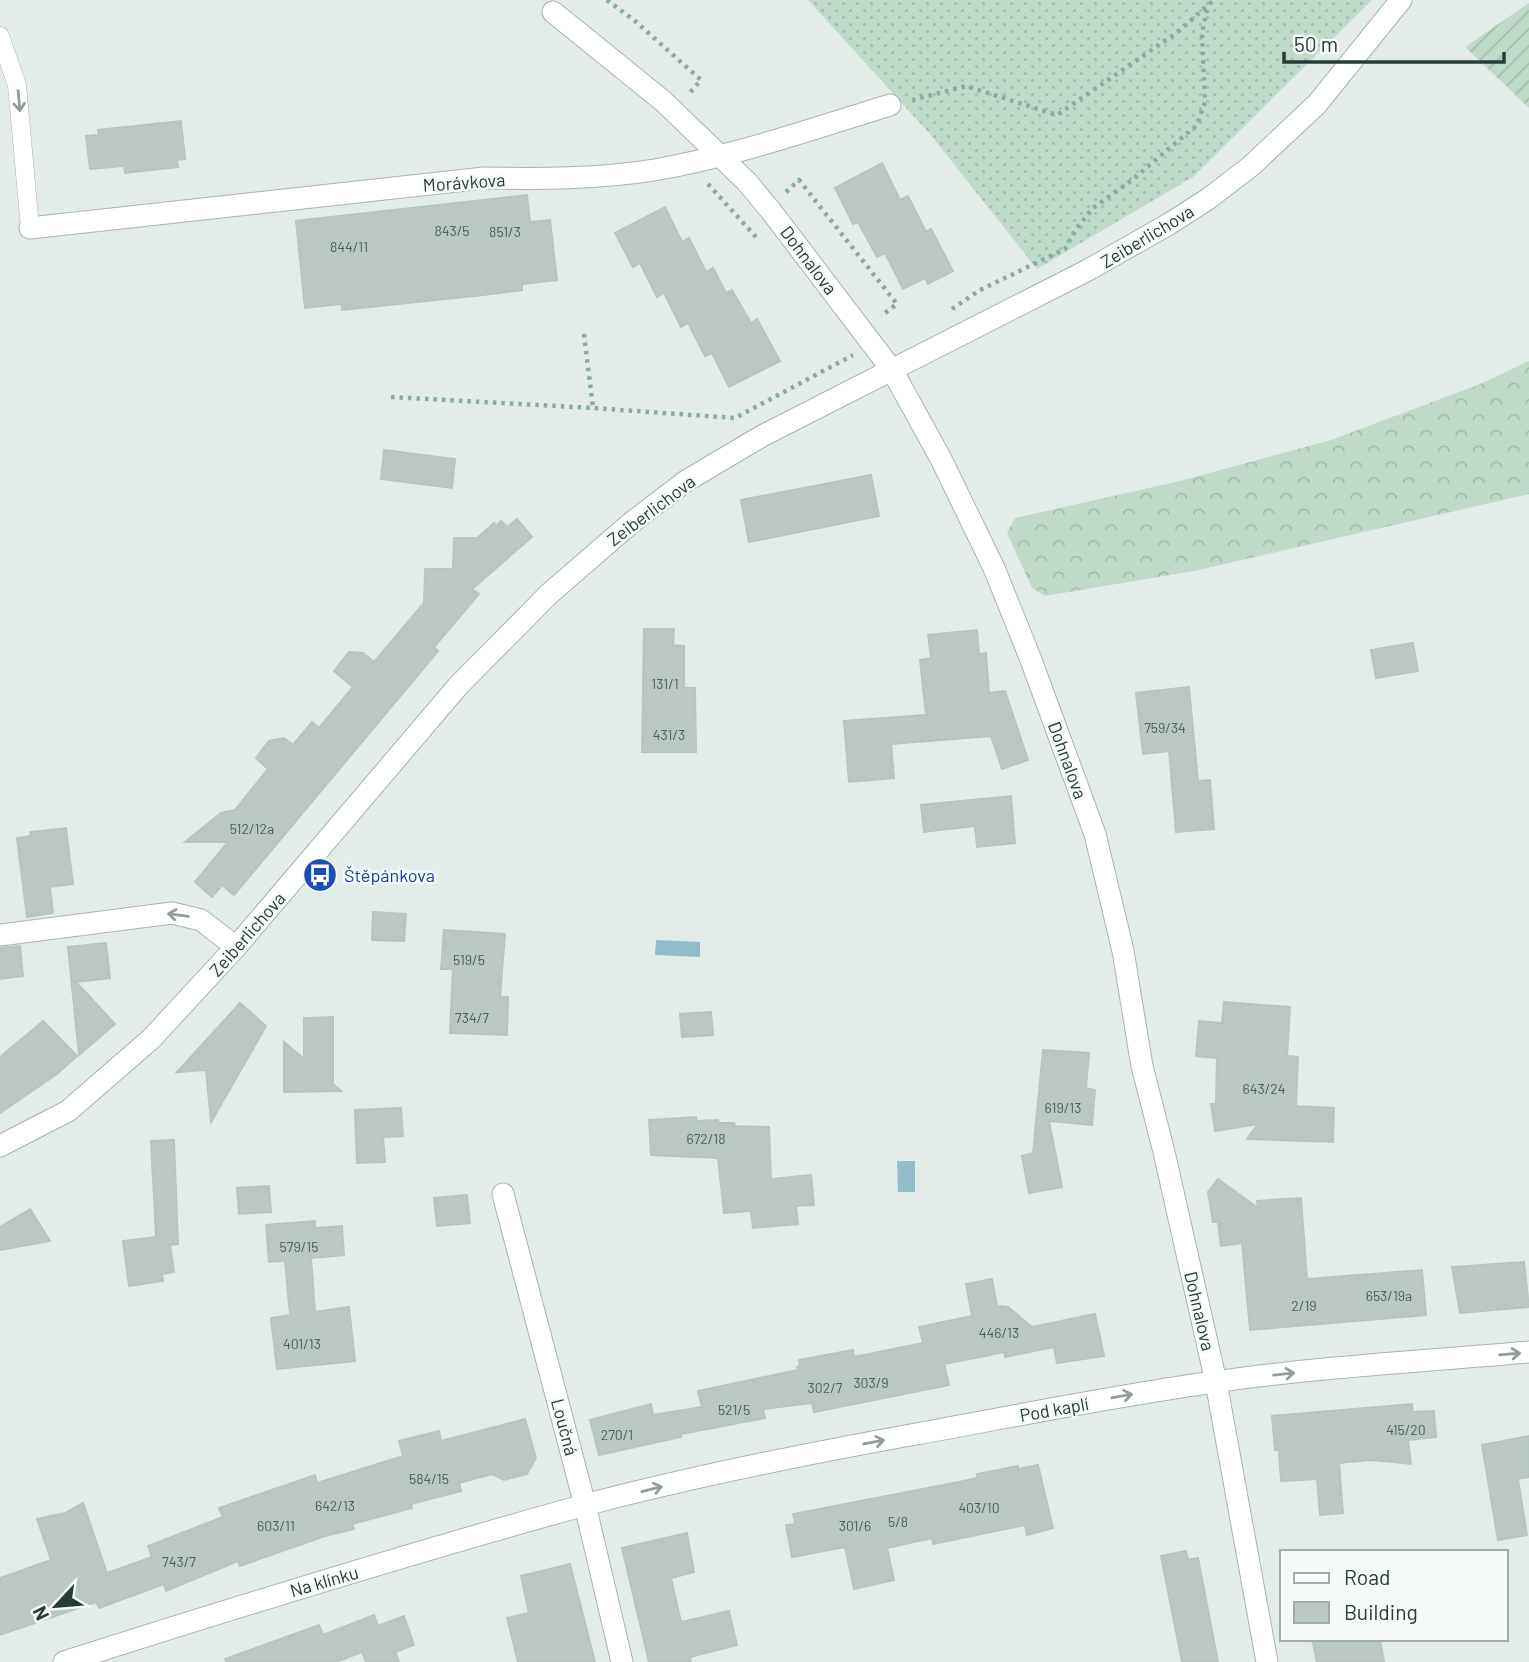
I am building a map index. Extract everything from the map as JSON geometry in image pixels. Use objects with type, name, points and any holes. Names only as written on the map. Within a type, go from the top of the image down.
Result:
[{"type":"street","name":"Zeiberlichova","points":[[0,1146],[68,1111],[151,1039],[236,947],[458,686],[549,594],[598,550],[665,497],[709,467],[793,418],[1088,270],[1208,199],[1251,166],[1317,103],[1401,0]]},
{"type":"street","name":"Dohnalova","points":[[553,12],[663,100],[747,182],[771,211],[892,370],[941,458],[994,568],[1095,834],[1123,951],[1142,1066],[1216,1381],[1267,1662]]},
{"type":"street","name":"Morávkova","points":[[30,228],[484,178],[555,180],[652,170],[720,156],[890,105]]},
{"type":"street","points":[[0,935],[172,913],[201,919],[236,947]]},
{"type":"street","name":"Loučná","points":[[503,1194],[585,1505],[622,1662]]},
{"type":"street","name":"Pod kaplí","points":[[585,1505],[857,1445],[1123,1396],[1216,1381],[1529,1352]]},
{"type":"street","name":"Na klínku","points":[[64,1662],[245,1604],[585,1505]]},
{"type":"lane","points":[[0,36],[17,85],[30,228]]},
{"type":"path","points":[[890,105],[966,86],[1057,115],[1175,34],[1214,0]]},
{"type":"path","points":[[949,310],[980,290],[1065,249],[1076,229],[1093,208],[1152,164],[1197,125],[1205,102],[1202,33],[1208,5]]},
{"type":"path","points":[[584,334],[593,408]]},
{"type":"path","points":[[391,397],[735,418],[873,344]]},
{"type":"green space","points":[[808,0],[1372,0],[1193,177],[1037,269],[930,134]]},
{"type":"green space","points":[[1529,3],[1529,108],[1465,47]]},
{"type":"green space","points":[[1529,361],[1529,494],[1194,571],[1045,596],[1032,588],[1007,533],[1015,518],[1180,481],[1331,440],[1480,384]]},
{"type":"water","points":[[656,940],[700,942],[700,957],[655,955]]},
{"type":"water","points":[[897,1161],[915,1161],[915,1192],[898,1192]]},
{"type":"building","points":[[181,121],[185,159],[177,160],[178,167],[125,173],[124,166],[90,169],[86,136],[99,135],[98,130]]},
{"type":"building","points":[[882,163],[900,200],[908,196],[926,232],[931,229],[953,271],[928,284],[925,278],[903,289],[885,253],[877,257],[858,222],[853,224],[835,188]]},
{"type":"building","points":[[527,195],[530,222],[550,220],[557,280],[522,284],[522,290],[484,295],[342,310],[341,304],[305,308],[296,221]]},
{"type":"building","points":[[665,207],[682,242],[689,238],[706,272],[713,268],[726,293],[732,290],[751,323],[757,319],[780,361],[729,387],[712,353],[705,356],[688,323],[681,327],[664,293],[657,297],[640,263],[633,267],[615,233]]},
{"type":"building","points":[[384,450],[455,459],[452,488],[381,479]]},
{"type":"building","points":[[871,475],[879,516],[749,542],[741,500]]},
{"type":"building","points":[[517,519],[532,537],[472,589],[479,594],[434,647],[438,651],[234,895],[222,885],[212,897],[195,882],[228,842],[185,842],[221,813],[235,810],[268,769],[256,758],[269,741],[284,738],[293,745],[312,722],[319,728],[353,687],[334,671],[349,652],[363,653],[374,662],[424,603],[425,569],[453,569],[454,538],[477,538],[494,523],[496,526],[501,521],[507,527]]},
{"type":"building","points":[[644,629],[674,629],[673,645],[684,646],[684,688],[695,688],[696,752],[642,752]]},
{"type":"building","points":[[977,630],[979,654],[986,653],[989,693],[1005,691],[1028,760],[1002,769],[991,736],[891,744],[894,778],[849,782],[844,721],[926,715],[920,660],[931,658],[928,635]]},
{"type":"building","points":[[1413,643],[1418,671],[1376,678],[1371,650]]},
{"type":"building","points":[[1189,687],[1198,781],[1210,780],[1214,829],[1176,832],[1169,751],[1143,754],[1136,693]]},
{"type":"building","points":[[1011,796],[1015,843],[977,847],[975,826],[924,832],[921,805]]},
{"type":"building","points":[[66,828],[73,884],[50,887],[53,913],[27,917],[17,838],[31,836],[30,832]]},
{"type":"building","points":[[373,912],[406,914],[404,941],[372,940]]},
{"type":"building","points":[[444,930],[505,934],[500,997],[508,997],[507,1035],[450,1033],[453,969],[441,969]]},
{"type":"building","points":[[106,943],[110,978],[76,982],[115,1024],[79,1055],[68,947]]},
{"type":"building","points":[[20,946],[23,976],[0,979],[0,948]]},
{"type":"building","points":[[1224,1002],[1290,1007],[1287,1056],[1298,1057],[1296,1106],[1334,1108],[1333,1142],[1247,1139],[1258,1124],[1215,1131],[1211,1104],[1216,1104],[1217,1058],[1196,1056],[1199,1021],[1222,1023]]},
{"type":"building","points":[[240,1003],[266,1026],[211,1122],[206,1070],[177,1072]]},
{"type":"building","points":[[711,1012],[713,1035],[682,1037],[680,1014]]},
{"type":"building","points":[[333,1017],[333,1084],[341,1091],[284,1092],[284,1042],[304,1059],[304,1018]]},
{"type":"building","points":[[43,1021],[77,1056],[57,1074],[0,1113],[0,1057]]},
{"type":"building","points":[[1043,1050],[1089,1053],[1086,1088],[1095,1090],[1092,1125],[1049,1121],[1062,1187],[1029,1193],[1022,1156],[1033,1153]]},
{"type":"building","points":[[401,1108],[403,1136],[383,1137],[385,1162],[357,1163],[355,1110]]},
{"type":"building","points":[[696,1117],[697,1121],[718,1120],[719,1123],[734,1123],[735,1126],[769,1127],[771,1179],[811,1175],[814,1205],[796,1206],[798,1224],[753,1228],[751,1211],[724,1213],[718,1158],[651,1155],[649,1120]]},
{"type":"building","points":[[174,1140],[178,1244],[170,1245],[174,1272],[162,1274],[163,1281],[129,1286],[123,1241],[156,1237],[151,1141]]},
{"type":"building","points":[[1218,1179],[1258,1208],[1257,1201],[1301,1198],[1307,1279],[1422,1270],[1426,1315],[1250,1330],[1242,1243],[1221,1246],[1218,1222],[1213,1222],[1208,1192]]},
{"type":"building","points":[[269,1186],[271,1212],[239,1214],[237,1188]]},
{"type":"building","points":[[467,1195],[470,1223],[437,1226],[434,1198]]},
{"type":"building","points":[[30,1209],[50,1241],[0,1250],[0,1227]]},
{"type":"building","points":[[315,1221],[315,1228],[342,1226],[344,1255],[311,1258],[315,1312],[349,1307],[355,1361],[277,1369],[271,1318],[290,1315],[285,1261],[269,1262],[266,1225]]},
{"type":"building","points":[[1524,1262],[1529,1307],[1460,1313],[1452,1267]]},
{"type":"building","points":[[992,1279],[997,1306],[1008,1307],[1032,1327],[1095,1314],[1104,1356],[1057,1363],[1054,1347],[1005,1357],[1004,1352],[944,1364],[949,1385],[814,1412],[812,1403],[763,1409],[765,1418],[681,1434],[681,1437],[599,1455],[590,1420],[651,1404],[653,1415],[702,1407],[698,1391],[798,1370],[799,1360],[853,1350],[854,1357],[923,1343],[919,1327],[972,1316],[966,1284]]},
{"type":"building","points":[[1412,1404],[1413,1412],[1434,1411],[1436,1437],[1408,1440],[1411,1464],[1371,1460],[1339,1463],[1343,1513],[1320,1515],[1317,1479],[1281,1481],[1279,1450],[1275,1450],[1272,1416]]},
{"type":"building","points":[[525,1419],[536,1458],[527,1474],[504,1480],[492,1474],[459,1483],[461,1491],[352,1524],[354,1529],[325,1536],[240,1566],[238,1561],[166,1591],[164,1584],[99,1608],[96,1602],[0,1635],[0,1578],[51,1560],[37,1519],[65,1513],[83,1503],[107,1573],[152,1557],[148,1546],[223,1517],[219,1508],[315,1475],[317,1483],[403,1456],[399,1441],[439,1431],[441,1441]]},
{"type":"building","points":[[1529,1436],[1529,1477],[1518,1479],[1527,1535],[1498,1540],[1482,1445]]},
{"type":"building","points":[[1038,1465],[1053,1528],[1027,1535],[1025,1525],[933,1544],[932,1538],[887,1548],[894,1580],[854,1589],[845,1547],[792,1557],[786,1525],[795,1524],[793,1514],[959,1482],[977,1478],[977,1474]]},
{"type":"building","points":[[687,1533],[694,1572],[671,1578],[681,1622],[729,1611],[737,1645],[690,1657],[691,1662],[649,1662],[622,1548]]},
{"type":"building","points":[[1186,1551],[1188,1560],[1198,1558],[1218,1662],[1182,1662],[1161,1556]]},
{"type":"building","points":[[570,1564],[595,1662],[518,1662],[507,1618],[529,1613],[521,1576]]},
{"type":"building","points":[[374,1615],[378,1626],[404,1616],[414,1645],[395,1652],[399,1662],[366,1662],[362,1652],[336,1662],[226,1662],[225,1659],[319,1625],[323,1635]]},
{"type":"building","points":[[1312,1641],[1380,1641],[1384,1662],[1317,1662]]},
{"type":"place","name":"Štěpánkova","points":[[320,875]]}]
